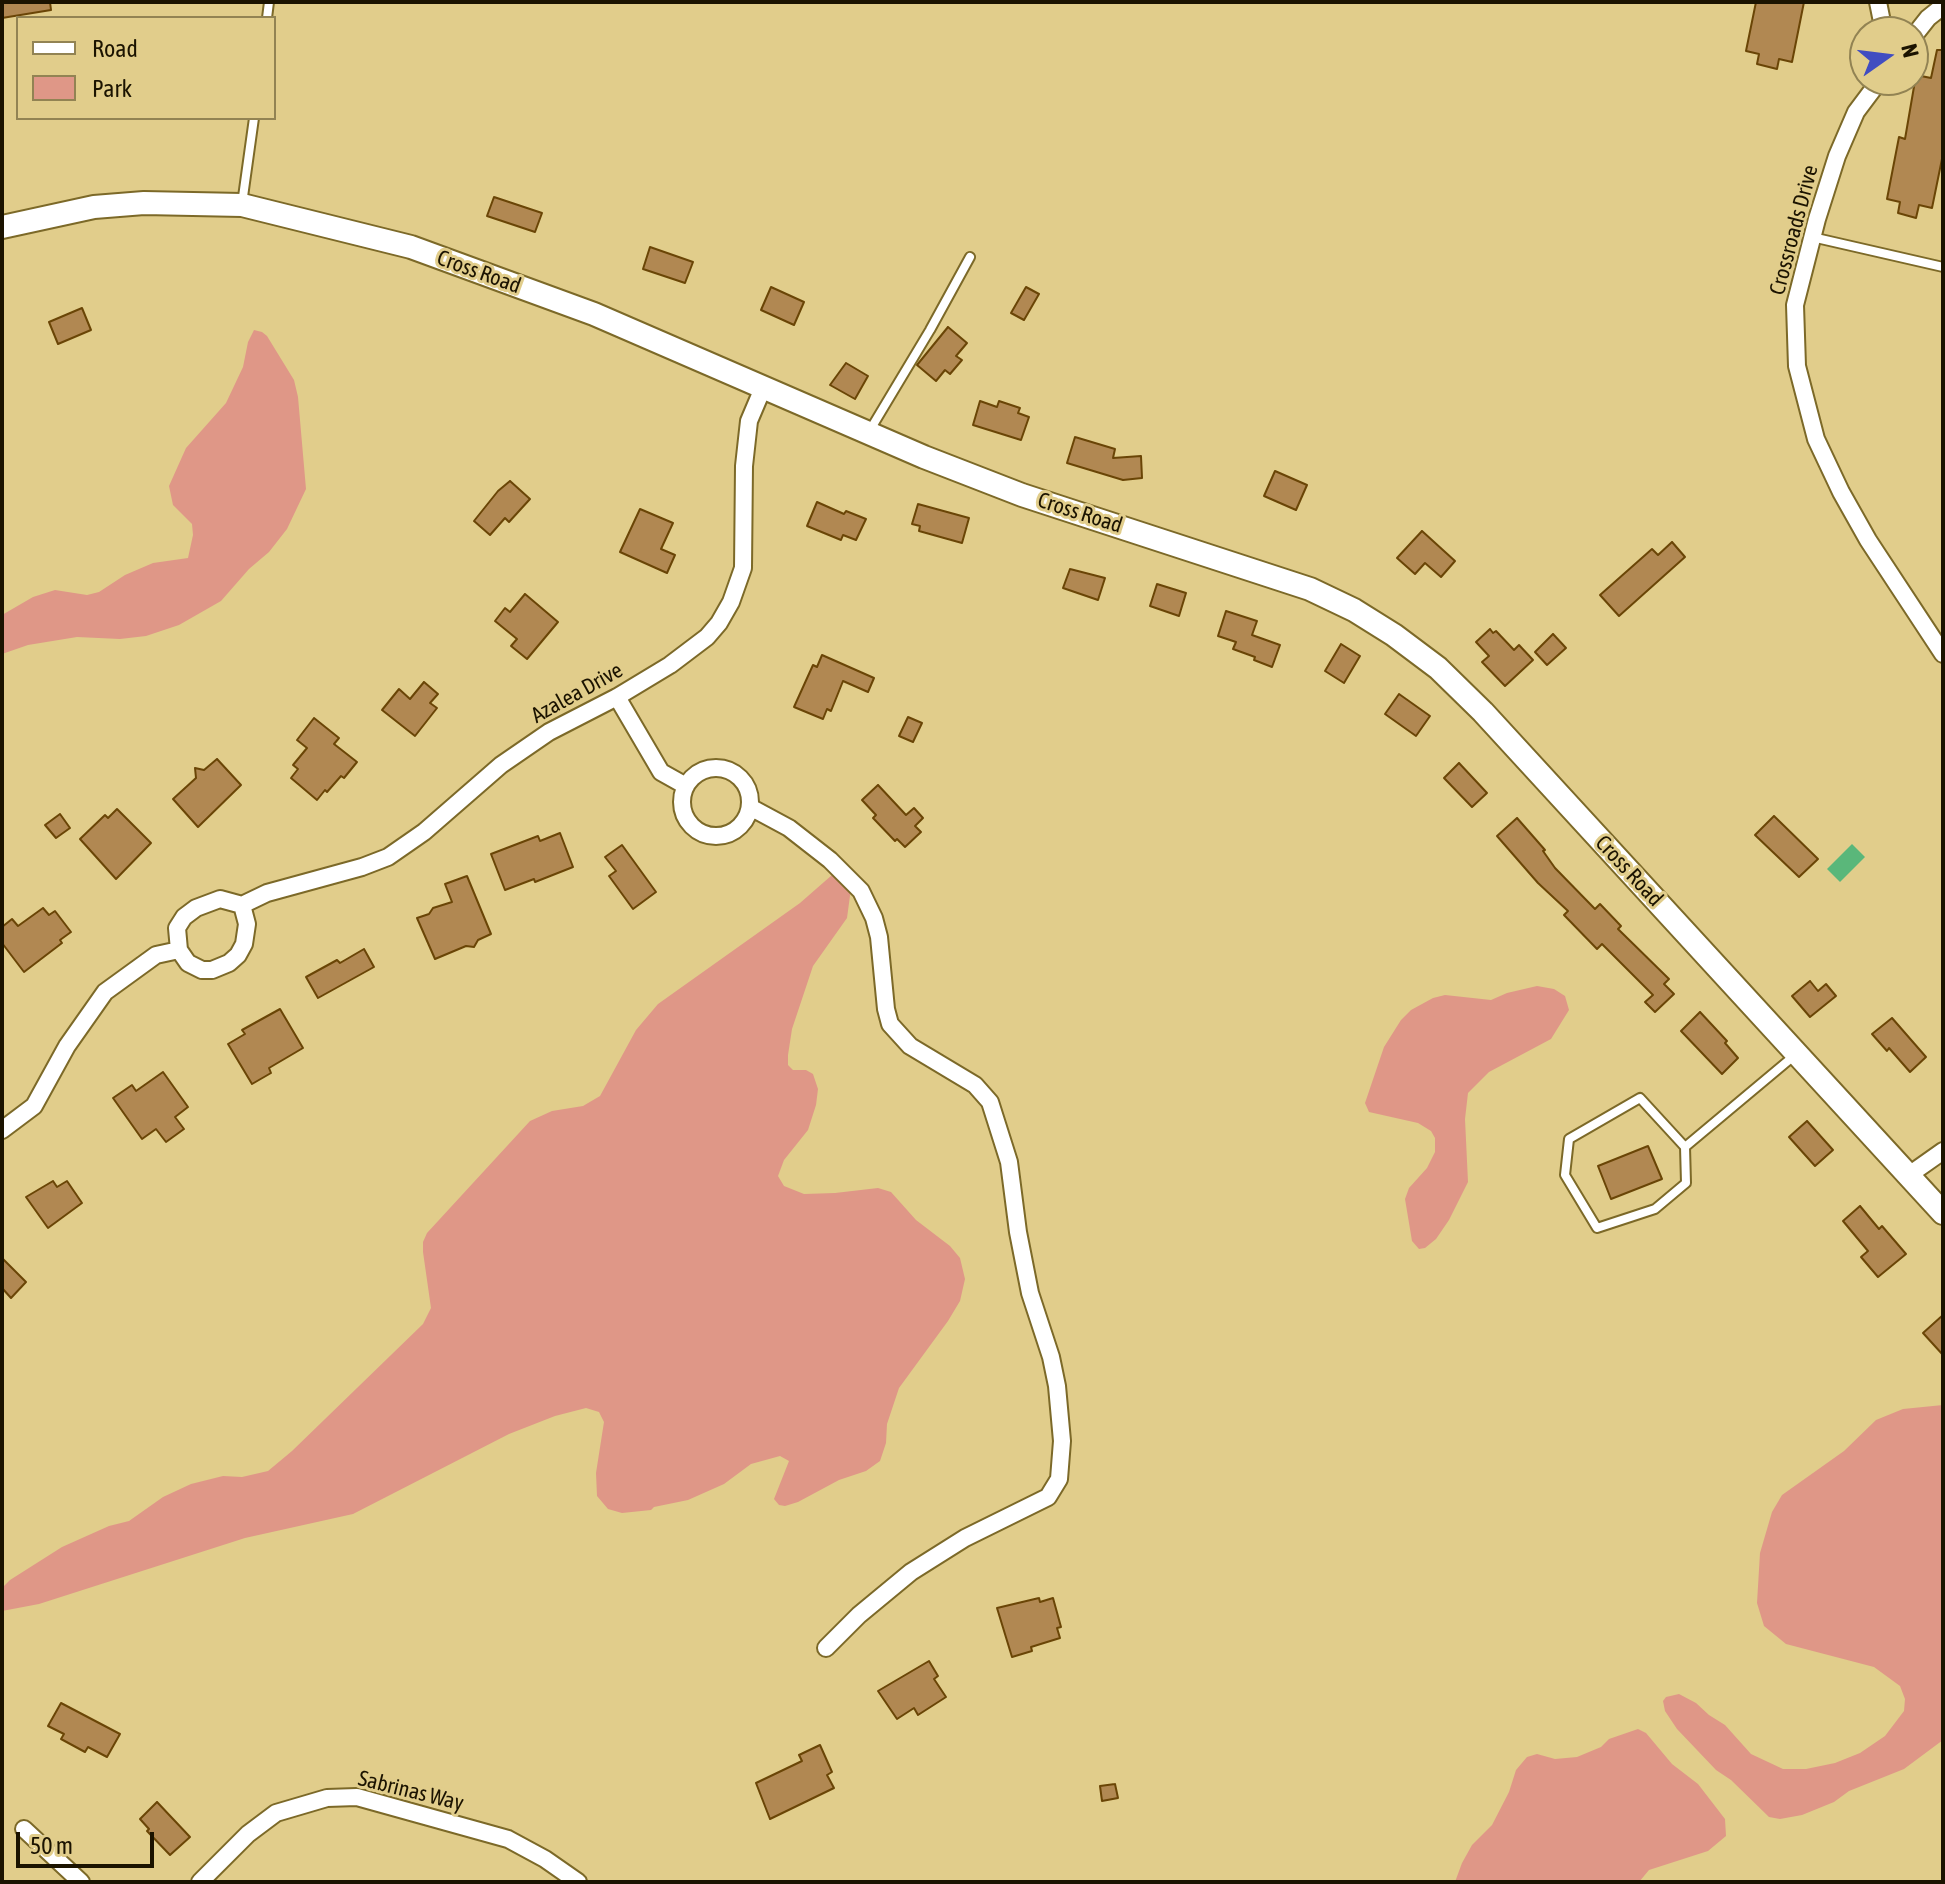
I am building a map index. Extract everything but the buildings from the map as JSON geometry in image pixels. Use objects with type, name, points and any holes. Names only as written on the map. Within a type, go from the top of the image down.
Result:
[{"type":"street","name":"Crossroads Drive","points":[[1868,96],[1856,112],[1837,156],[1812,237],[1795,305],[1797,366],[1816,439],[1841,492],[1868,540],[1943,654]]},
{"type":"street","name":"Cross Road","points":[[2,227],[94,207],[144,203],[242,205],[411,247],[594,314],[924,457],[1022,495],[1310,589],[1354,610],[1438,668],[1483,712],[1943,1213]]},
{"type":"street","name":"Azalea Drive","points":[[179,950],[177,928],[184,917],[196,908],[220,899],[242,905],[267,893],[388,857],[424,832],[501,765],[549,732],[670,665],[707,637],[731,602],[743,568],[744,466],[749,421],[763,388]]},
{"type":"street","points":[[617,697],[661,772],[686,786]]},
{"type":"street","points":[[722,768],[741,777],[750,796],[750,807],[739,828],[717,836],[705,834],[687,820],[682,797],[686,786],[701,771],[722,768]]},
{"type":"street","points":[[750,807],[789,828],[830,860],[861,891],[879,937],[890,1024],[910,1046],[975,1085],[990,1102],[1009,1162],[1030,1293],[1051,1357],[1062,1441],[1059,1479],[1048,1497],[965,1538],[911,1572],[859,1615],[826,1648]]},
{"type":"street","points":[[2,1130],[34,1106],[67,1046],[105,992],[156,955],[179,950],[188,963],[202,970],[212,970],[229,963],[238,955],[244,944],[247,924],[242,905]]},
{"type":"street","points":[[1909,1175],[1943,1151]]},
{"type":"street","name":"Sabrinas Way","points":[[200,1882],[248,1834],[276,1813],[327,1798],[357,1797],[508,1839],[578,1882]]},
{"type":"street","points":[[24,1829],[81,1882]]},
{"type":"lane","points":[[242,205],[254,120]]},
{"type":"lane","points":[[1812,237],[1943,267]]},
{"type":"lane","points":[[869,432],[970,257]]},
{"type":"lane","points":[[1685,1147],[1797,1054]]},
{"type":"lane","points":[[1640,1098],[1685,1147],[1686,1183],[1655,1209],[1597,1228],[1565,1175],[1569,1139],[1640,1098]]},
{"type":"green space","points":[[254,330],[267,336],[294,380],[298,397],[306,489],[287,529],[221,601],[179,625],[146,636],[120,639],[77,637],[28,645],[2,654],[2,615],[33,597],[55,590],[87,595],[99,592],[125,575],[153,563],[188,558],[192,524],[173,505],[169,486],[186,448],[226,403],[243,367]]},
{"type":"green space","points":[[847,871],[852,881],[847,918],[813,966],[792,1029],[788,1055],[788,1065],[793,1070],[806,1070],[813,1074],[818,1089],[816,1105],[808,1130],[784,1160],[778,1176],[784,1186],[804,1194],[878,1188],[891,1192],[916,1220],[950,1246],[960,1258],[965,1279],[960,1301],[948,1321],[899,1388],[887,1424],[886,1443],[880,1461],[866,1471],[839,1480],[785,1506],[774,1499],[789,1461],[780,1456],[751,1464],[724,1484],[688,1500],[651,1510],[622,1513],[608,1509],[597,1496],[596,1473],[604,1422],[599,1412],[586,1408],[509,1434],[353,1514],[245,1538],[39,1604],[2,1611],[2,1588],[62,1547],[109,1526],[129,1521],[163,1497],[191,1484],[223,1476],[242,1477],[268,1471],[292,1451],[423,1324],[431,1308],[423,1252],[427,1233],[530,1121],[552,1111],[583,1106],[600,1096],[636,1030],[658,1004],[800,903],[832,875]]},
{"type":"green space","points":[[1537,986],[1554,989],[1565,996],[1569,1010],[1551,1039],[1489,1072],[1468,1093],[1465,1119],[1468,1182],[1436,1239],[1419,1249],[1412,1241],[1405,1199],[1409,1188],[1427,1168],[1435,1152],[1435,1138],[1431,1131],[1418,1123],[1369,1112],[1365,1103],[1384,1047],[1411,1010],[1433,998],[1445,995],[1491,1000]]},
{"type":"green space","points":[[1943,1405],[1943,1740],[1904,1769],[1849,1791],[1834,1802],[1802,1815],[1780,1819],[1769,1817],[1731,1780],[1716,1770],[1677,1729],[1665,1711],[1663,1701],[1666,1697],[1679,1694],[1696,1703],[1725,1725],[1751,1754],[1783,1769],[1806,1769],[1835,1763],[1860,1753],[1885,1736],[1904,1711],[1905,1699],[1900,1686],[1874,1667],[1786,1644],[1764,1626],[1757,1603],[1760,1553],[1772,1512],[1782,1495],[1844,1451],[1876,1420],[1903,1409]]},
{"type":"green space","points":[[1638,1729],[1646,1733],[1672,1764],[1698,1784],[1725,1819],[1726,1836],[1708,1851],[1649,1870],[1639,1882],[1455,1882],[1472,1845],[1492,1825],[1516,1770],[1527,1757],[1537,1754],[1555,1759],[1577,1757],[1601,1747],[1609,1739]]},
{"type":"shaded area","points":[[1852,844],[1865,857],[1840,882],[1827,869]]}]
